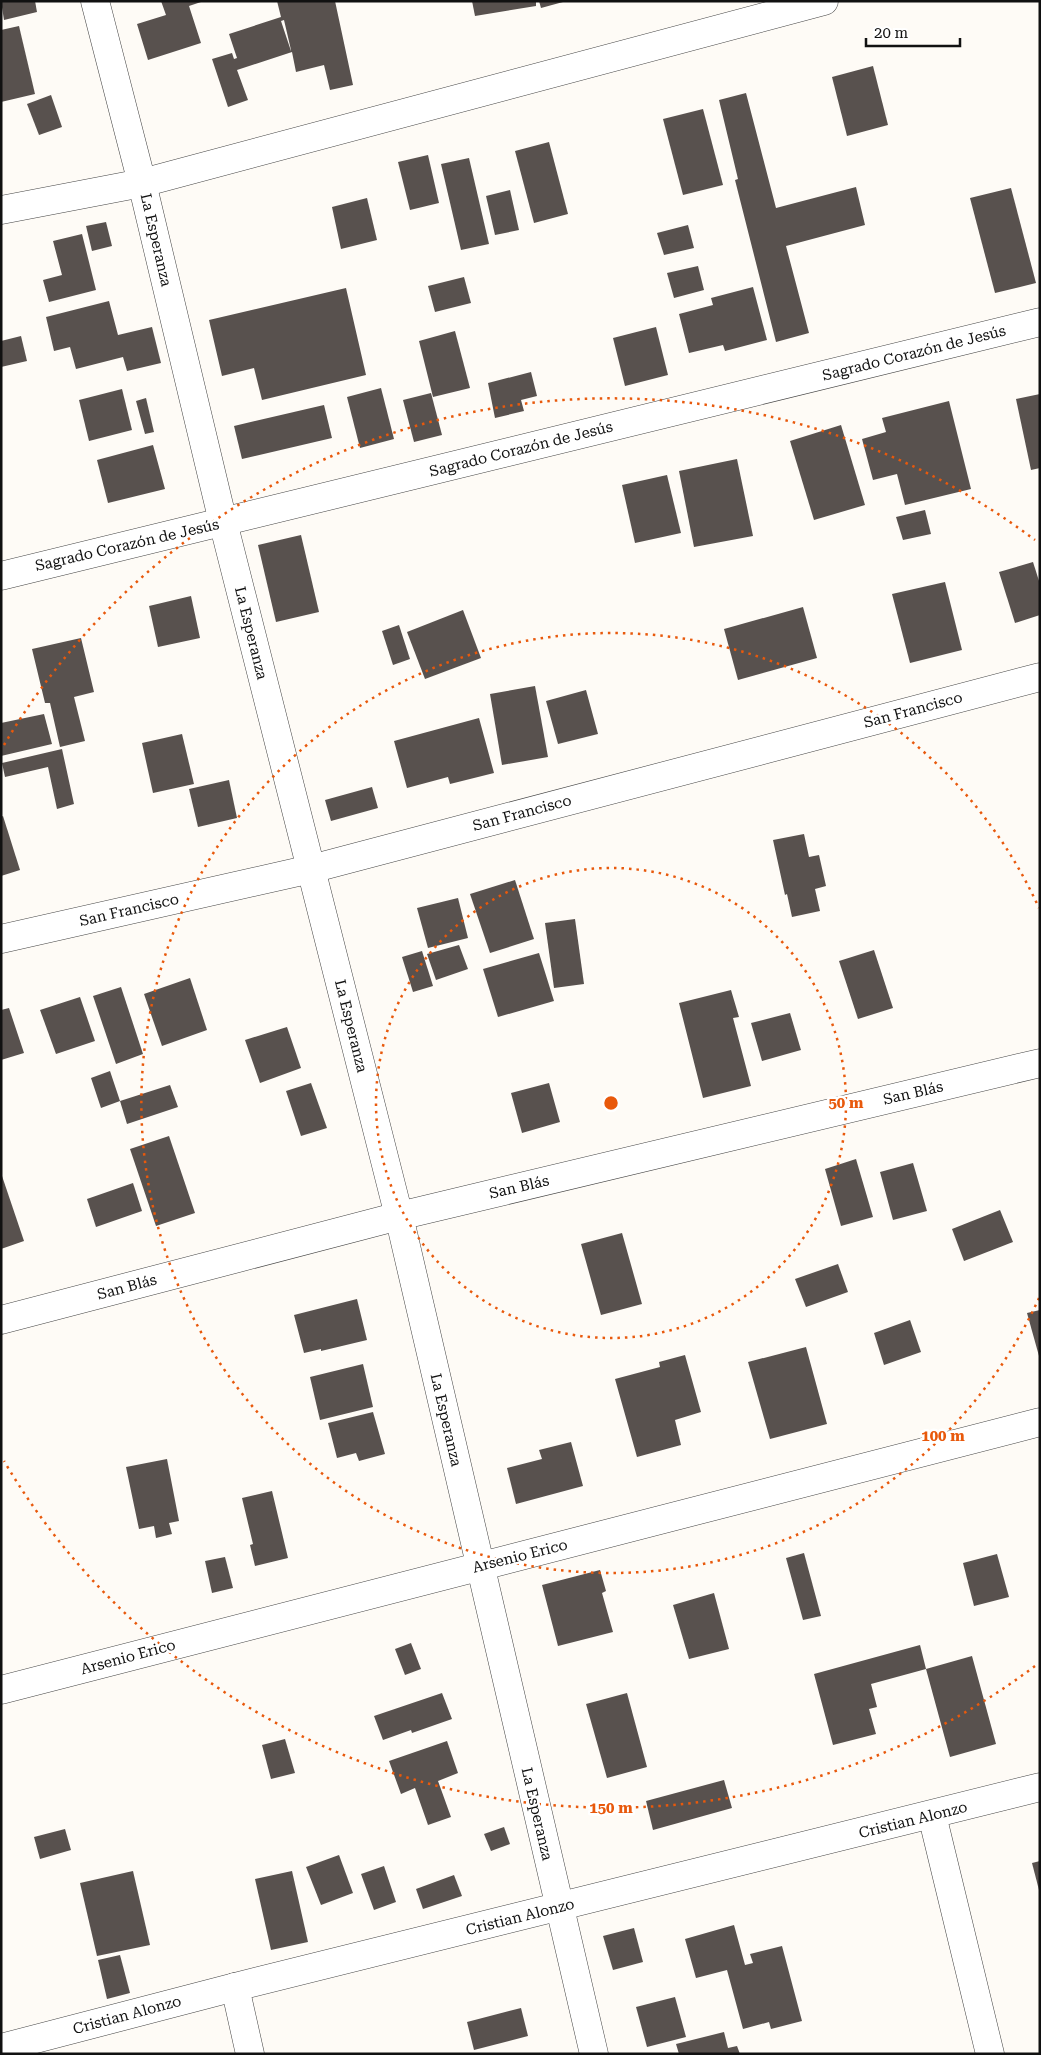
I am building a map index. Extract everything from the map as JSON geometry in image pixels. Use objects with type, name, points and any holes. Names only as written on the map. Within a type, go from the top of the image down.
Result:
[{"type":"street","name":"La Esperanza","points":[[95,1],[142,183],[223,522],[399,1216],[594,2054]]},
{"type":"street","points":[[1,210],[142,183],[824,1]]},
{"type":"street","name":"Sagrado Corazón de Jesús","points":[[1,576],[1040,322]]},
{"type":"street","name":"San Francisco","points":[[1,939],[311,869],[1040,677]]},
{"type":"street","name":"San Blás","points":[[1,1320],[399,1216],[1040,1063]]},
{"type":"street","name":"Arsenio Erico","points":[[1,1690],[1040,1422]]},
{"type":"street","name":"Cristian Alonzo","points":[[1,2048],[235,1987],[1040,1787]]},
{"type":"street","points":[[932,1815],[990,2054]]},
{"type":"street","points":[[235,1987],[250,2054]]},
{"type":"building","points":[[1,1],[35,1],[37,12],[4,20]]},
{"type":"building","points":[[161,1],[204,1],[189,6],[201,43],[148,60],[137,24],[166,15]]},
{"type":"building","points":[[277,1],[335,1],[353,85],[330,90],[324,65],[296,72],[292,52],[237,70],[248,100],[228,107],[212,59],[232,53],[234,59],[237,58],[229,34],[281,17]],"holes":[[[284,20],[291,51],[281,21]]]},
{"type":"building","points":[[472,1],[536,1],[536,6],[475,16]]},
{"type":"building","points":[[539,1],[563,1],[563,2],[541,8]]},
{"type":"building","points":[[19,26],[35,94],[1,102],[1,30]]},
{"type":"building","points":[[873,66],[888,125],[847,136],[832,77]]},
{"type":"building","points":[[746,93],[776,208],[856,187],[865,225],[786,246],[809,333],[776,342],[735,180],[738,179],[719,100]]},
{"type":"building","points":[[51,95],[62,127],[39,135],[27,104]]},
{"type":"building","points":[[703,109],[723,185],[683,195],[663,119]]},
{"type":"building","points":[[549,142],[568,214],[534,223],[515,151]]},
{"type":"building","points":[[428,155],[439,203],[410,210],[398,162]]},
{"type":"building","points":[[469,158],[489,244],[461,250],[441,164]]},
{"type":"building","points":[[1011,188],[1036,283],[995,293],[970,198]]},
{"type":"building","points":[[510,190],[519,230],[495,235],[486,196]]},
{"type":"building","points":[[367,198],[377,240],[341,249],[332,207]]},
{"type":"building","points":[[106,222],[112,246],[92,251],[86,226]]},
{"type":"building","points":[[688,225],[694,248],[664,255],[657,233]]},
{"type":"building","points":[[82,234],[96,290],[49,302],[43,280],[62,275],[53,241]]},
{"type":"building","points":[[698,266],[704,290],[674,298],[667,273]]},
{"type":"building","points":[[464,277],[471,303],[435,312],[428,286]]},
{"type":"building","points":[[753,287],[767,340],[725,351],[723,345],[689,353],[679,314],[713,305],[711,298]]},
{"type":"building","points":[[346,288],[366,375],[262,400],[254,368],[222,376],[209,320]]},
{"type":"building","points":[[109,301],[118,335],[152,327],[161,363],[127,371],[123,357],[76,369],[70,347],[54,351],[46,317]]},
{"type":"building","points":[[656,327],[668,375],[625,386],[613,338]]},
{"type":"building","points":[[455,331],[470,388],[433,397],[419,341]]},
{"type":"building","points":[[21,336],[27,361],[1,367],[1,341]]},
{"type":"building","points":[[531,372],[537,396],[521,400],[524,411],[495,418],[488,383]]},
{"type":"building","points":[[381,388],[394,439],[360,448],[347,397]]},
{"type":"building","points":[[122,389],[132,430],[89,441],[79,400]]},
{"type":"building","points":[[431,393],[442,435],[414,442],[403,400]]},
{"type":"building","points":[[1040,394],[1040,468],[1031,470],[1016,399]]},
{"type":"building","points":[[146,398],[154,432],[145,434],[136,401]]},
{"type":"building","points":[[949,401],[971,489],[905,505],[897,474],[873,480],[862,439],[886,432],[882,418]]},
{"type":"building","points":[[324,405],[332,438],[242,459],[234,426]]},
{"type":"building","points":[[841,425],[865,505],[814,520],[790,441]]},
{"type":"building","points":[[153,445],[165,489],[108,503],[97,460]]},
{"type":"building","points":[[737,459],[753,536],[694,547],[679,471]]},
{"type":"building","points":[[667,475],[681,533],[635,543],[622,485]]},
{"type":"building","points":[[925,510],[931,534],[903,540],[896,517]]},
{"type":"building","points":[[301,535],[319,612],[276,622],[258,545]]},
{"type":"building","points":[[1033,562],[1040,584],[1040,615],[1015,623],[999,572]]},
{"type":"building","points":[[945,582],[962,650],[910,663],[892,594]]},
{"type":"building","points":[[191,596],[200,638],[158,647],[149,606]]},
{"type":"building","points":[[803,607],[817,658],[738,680],[724,629]]},
{"type":"building","points":[[463,610],[481,658],[425,679],[407,632]]},
{"type":"building","points":[[399,625],[410,659],[393,665],[382,631]]},
{"type":"building","points":[[81,638],[94,692],[74,697],[85,741],[60,747],[50,703],[45,703],[32,649]]},
{"type":"building","points":[[535,686],[548,757],[502,765],[490,694]]},
{"type":"building","points":[[586,690],[598,734],[558,744],[546,701]]},
{"type":"building","points":[[44,714],[52,744],[1,756],[1,723]]},
{"type":"building","points":[[479,718],[494,773],[450,784],[448,777],[407,788],[394,741]]},
{"type":"building","points":[[182,734],[194,784],[153,793],[142,743]]},
{"type":"building","points":[[62,749],[74,804],[57,809],[48,767],[5,777],[2,763]]},
{"type":"building","points":[[229,780],[237,818],[198,827],[189,789]]},
{"type":"building","points":[[372,787],[378,808],[331,821],[325,800]]},
{"type":"building","points":[[3,816],[20,870],[1,876],[1,817]]},
{"type":"building","points":[[804,834],[809,857],[819,855],[826,886],[815,889],[820,911],[792,917],[787,894],[785,895],[773,840]]},
{"type":"building","points":[[515,880],[534,939],[490,953],[470,894]]},
{"type":"building","points":[[458,898],[468,938],[428,948],[417,908]]},
{"type":"building","points":[[575,919],[584,984],[554,988],[545,923]]},
{"type":"building","points":[[459,945],[468,969],[436,980],[427,954]]},
{"type":"building","points":[[874,950],[893,1008],[858,1019],[839,961]]},
{"type":"building","points":[[422,951],[433,986],[413,992],[402,957]]},
{"type":"building","points":[[539,953],[554,1001],[498,1017],[483,969]]},
{"type":"building","points":[[190,978],[207,1030],[162,1046],[144,994]]},
{"type":"building","points":[[121,987],[143,1054],[116,1064],[93,996]]},
{"type":"building","points":[[731,990],[739,1017],[733,1018],[751,1086],[703,1098],[679,1003]]},
{"type":"building","points":[[80,997],[95,1041],[56,1054],[40,1010]]},
{"type":"building","points":[[9,1008],[24,1053],[1,1060],[1,1010]]},
{"type":"building","points":[[790,1013],[801,1050],[762,1061],[751,1023]]},
{"type":"building","points":[[287,1027],[301,1068],[260,1083],[245,1040]]},
{"type":"building","points":[[110,1071],[120,1101],[101,1108],[91,1078]]},
{"type":"building","points":[[311,1083],[327,1128],[301,1136],[286,1091]]},
{"type":"building","points":[[549,1083],[560,1122],[522,1133],[511,1093]]},
{"type":"building","points":[[170,1085],[178,1107],[127,1124],[120,1101]]},
{"type":"building","points":[[169,1136],[195,1213],[156,1226],[130,1149]]},
{"type":"building","points":[[856,1159],[873,1217],[841,1226],[825,1169]]},
{"type":"building","points":[[913,1163],[927,1211],[893,1220],[880,1172]]},
{"type":"building","points":[[1,1173],[24,1241],[1,1249]]},
{"type":"building","points":[[133,1183],[142,1211],[96,1227],[87,1199]]},
{"type":"building","points":[[1000,1210],[1013,1242],[964,1261],[952,1229]]},
{"type":"building","points":[[622,1233],[642,1304],[601,1315],[581,1244]]},
{"type":"building","points":[[838,1264],[848,1292],[806,1307],[795,1279]]},
{"type":"building","points":[[357,1299],[367,1340],[304,1353],[294,1315]]},
{"type":"building","points":[[1040,1310],[1040,1356],[1039,1356],[1027,1313]]},
{"type":"building","points":[[910,1320],[921,1352],[884,1365],[874,1333]]},
{"type":"building","points":[[806,1347],[827,1424],[770,1439],[748,1362]]},
{"type":"building","points":[[685,1355],[701,1412],[675,1420],[681,1445],[637,1457],[615,1379],[660,1367],[659,1362]]},
{"type":"building","points":[[363,1364],[373,1407],[320,1420],[310,1377]]},
{"type":"building","points":[[373,1412],[385,1454],[359,1461],[356,1453],[337,1458],[328,1423]]},
{"type":"building","points":[[571,1442],[583,1486],[516,1504],[507,1468],[542,1459],[539,1450]]},
{"type":"building","points":[[167,1459],[179,1521],[169,1523],[172,1534],[156,1538],[154,1526],[139,1529],[126,1467]]},
{"type":"building","points":[[272,1491],[288,1558],[255,1566],[250,1545],[253,1544],[242,1498]]},
{"type":"building","points":[[804,1553],[821,1616],[803,1620],[786,1558]]},
{"type":"building","points":[[997,1554],[1009,1597],[974,1606],[963,1563]]},
{"type":"building","points":[[225,1557],[233,1588],[212,1593],[205,1561]]},
{"type":"building","points":[[600,1570],[606,1591],[602,1593],[613,1632],[558,1646],[542,1585]]},
{"type":"building","points":[[714,1593],[729,1649],[689,1659],[673,1605]]},
{"type":"building","points":[[411,1643],[421,1669],[405,1675],[395,1649]]},
{"type":"building","points":[[920,1645],[926,1669],[871,1684],[877,1707],[869,1709],[876,1734],[833,1745],[814,1674]]},
{"type":"building","points":[[972,1656],[996,1744],[950,1757],[926,1669]]},
{"type":"building","points":[[442,1693],[452,1719],[412,1733],[411,1730],[383,1740],[374,1716]]},
{"type":"building","points":[[627,1693],[647,1767],[607,1778],[586,1704]]},
{"type":"building","points":[[285,1739],[295,1773],[271,1779],[262,1745]]},
{"type":"building","points":[[447,1741],[458,1773],[438,1781],[451,1817],[428,1825],[415,1788],[401,1794],[389,1761]]},
{"type":"building","points":[[724,1780],[732,1808],[653,1830],[646,1801]]},
{"type":"building","points":[[504,1827],[510,1844],[491,1851],[484,1834]]},
{"type":"building","points":[[65,1829],[71,1850],[40,1859],[34,1837]]},
{"type":"building","points":[[339,1855],[353,1893],[321,1905],[306,1867]]},
{"type":"building","points":[[1040,1861],[1040,1890],[1039,1890],[1032,1863]]},
{"type":"building","points":[[384,1866],[396,1902],[374,1910],[361,1874]]},
{"type":"building","points":[[133,1871],[150,1945],[97,1956],[80,1883]]},
{"type":"building","points":[[292,1871],[308,1942],[271,1950],[255,1879]]},
{"type":"building","points":[[454,1875],[462,1896],[423,1909],[416,1889]]},
{"type":"building","points":[[734,1925],[745,1965],[753,1963],[750,1954],[782,1946],[802,2021],[771,2029],[769,2022],[743,2029],[727,1970],[696,1978],[685,1939]]},
{"type":"building","points":[[634,1928],[643,1962],[613,1970],[603,1936]]},
{"type":"building","points":[[120,1955],[130,1993],[107,1999],[98,1960]]},
{"type":"building","points":[[675,1997],[686,2037],[647,2047],[636,2007]]},
{"type":"building","points":[[521,2008],[528,2036],[474,2050],[467,2022]]},
{"type":"building","points":[[724,2032],[728,2048],[737,2046],[740,2054],[679,2054],[676,2044]]}]
